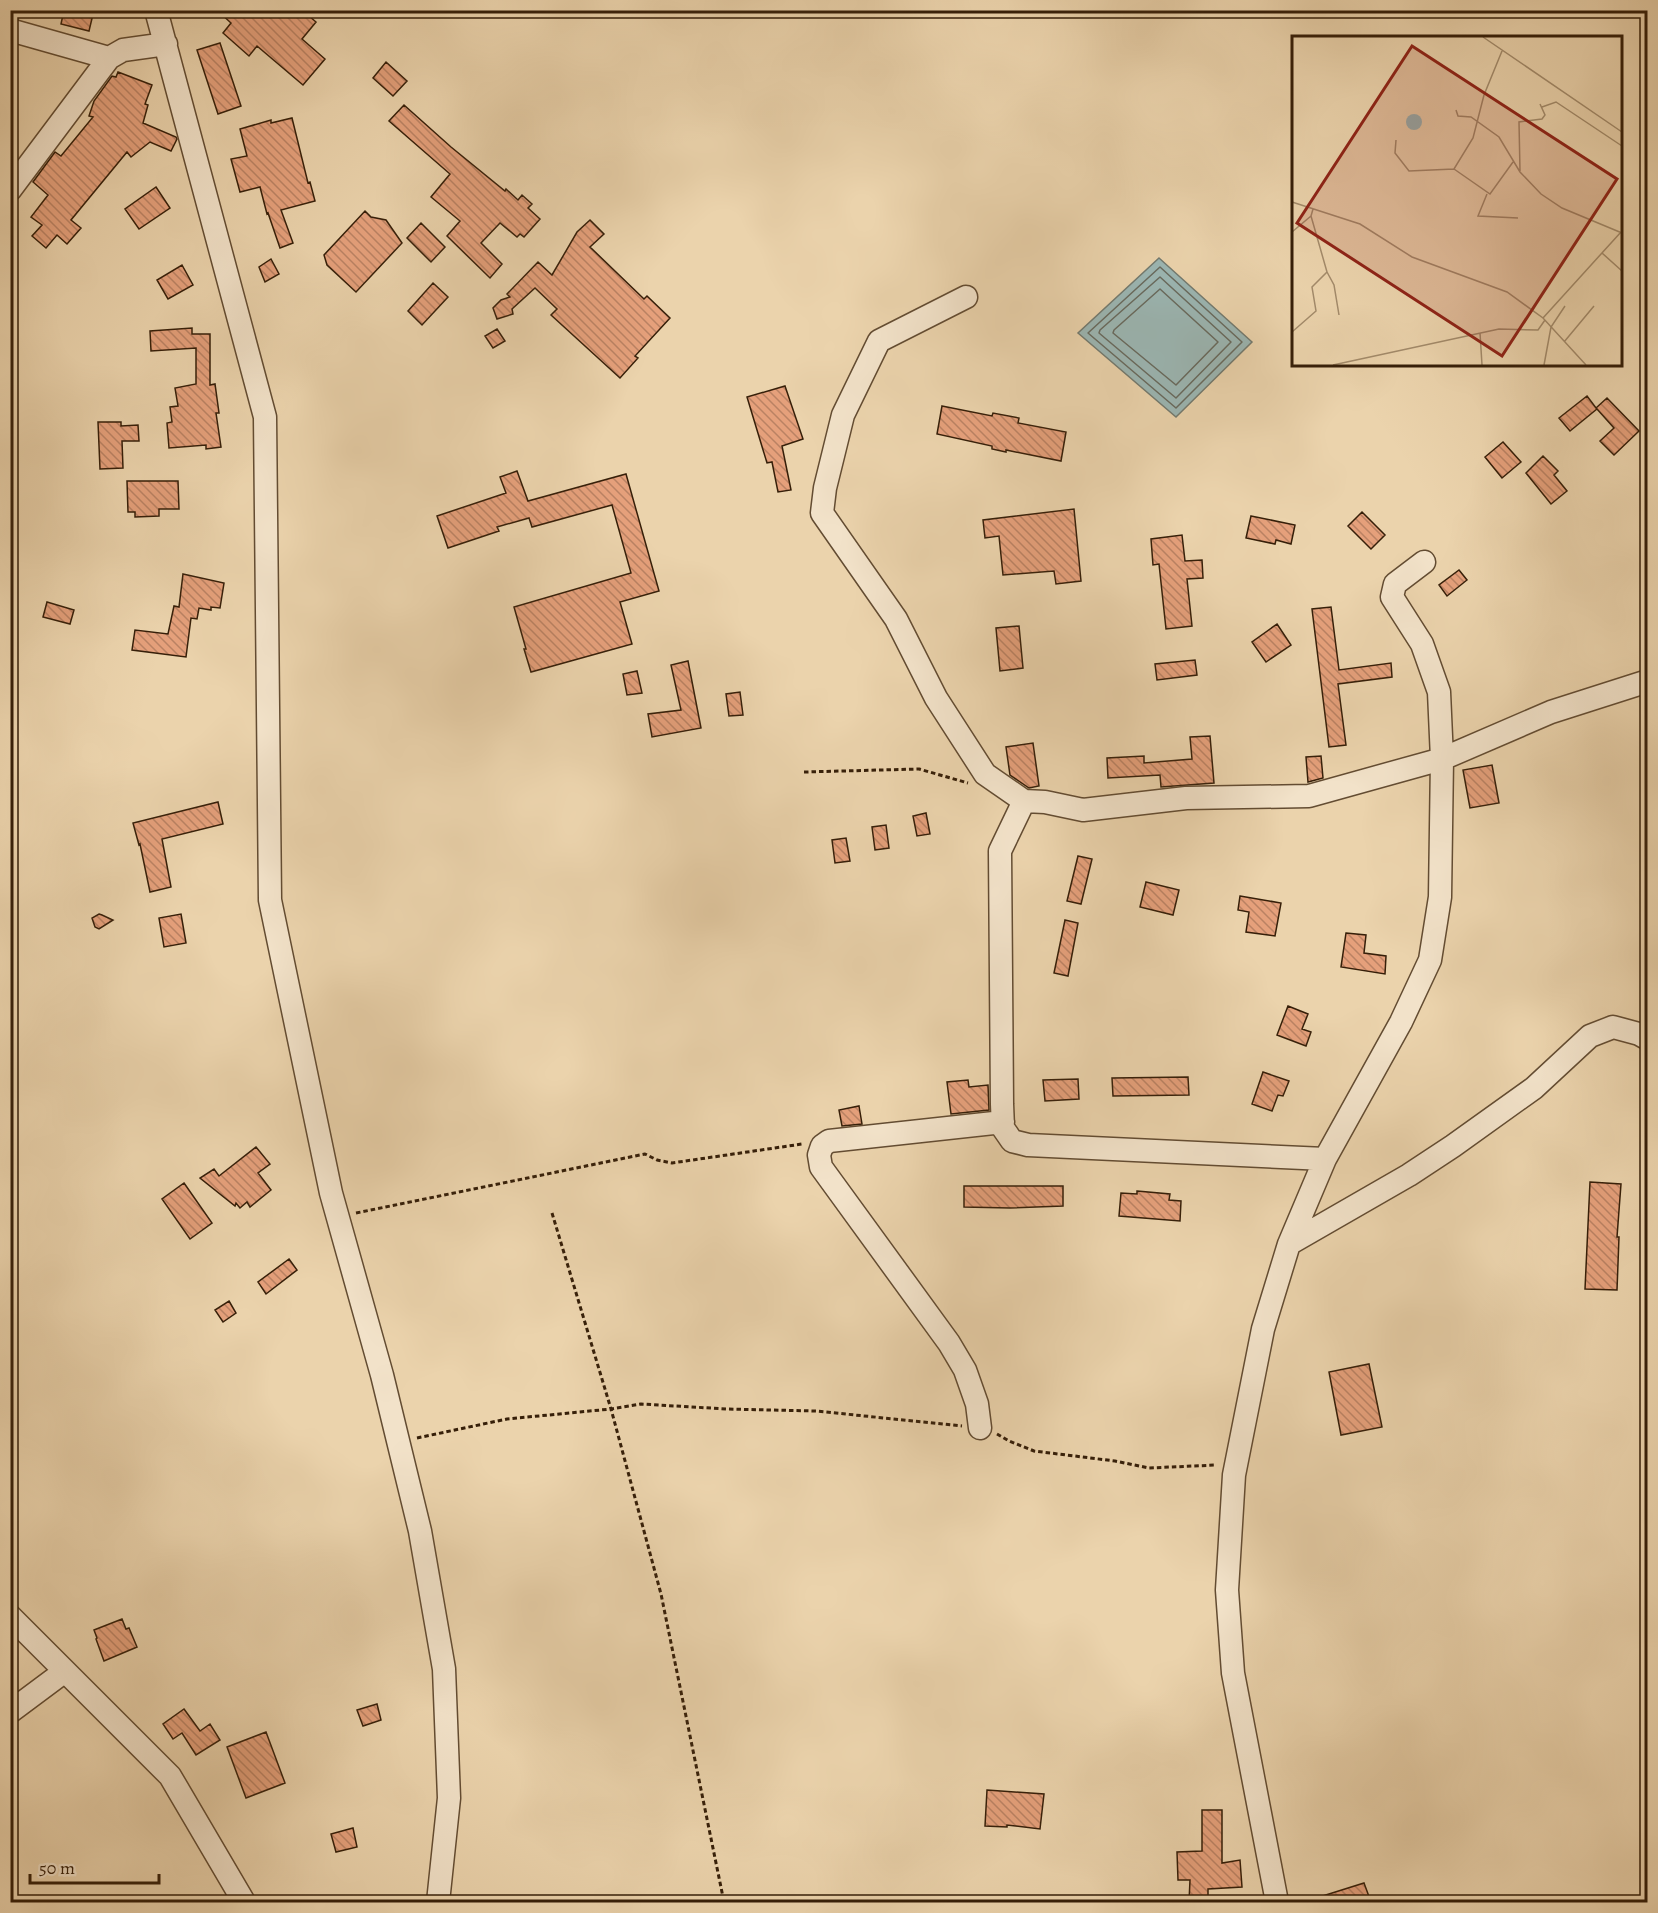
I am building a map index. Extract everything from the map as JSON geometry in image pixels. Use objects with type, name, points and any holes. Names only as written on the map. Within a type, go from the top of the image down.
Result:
[{"type":"street","points":[[156,10],[265,417],[270,900],[331,1193],[382,1375],[420,1531],[444,1669],[449,1798],[438,1902]]},
{"type":"street","points":[[10,30],[109,58]]},
{"type":"street","points":[[10,190],[109,58],[123,50],[166,44]]},
{"type":"street","points":[[966,297],[879,341],[843,415],[825,488],[822,513],[896,619],[936,698],[985,774],[1024,801],[1045,802],[1083,810],[1186,798],[1309,796],[1442,759],[1551,712],[1647,681]]},
{"type":"street","points":[[1277,1902],[1233,1673],[1227,1590],[1234,1475],[1263,1329],[1289,1244],[1325,1159],[1401,1022],[1430,960],[1440,897],[1442,727],[1439,692],[1422,644],[1392,597],[1395,584],[1424,562]]},
{"type":"street","points":[[1024,801],[1000,850],[1003,1128],[1012,1141],[1028,1144],[1325,1159]]},
{"type":"street","points":[[1289,1244],[1409,1175],[1453,1146],[1534,1088],[1590,1036],[1613,1027],[1639,1034],[1647,1039]]},
{"type":"street","points":[[980,1428],[977,1404],[965,1370],[930,1315],[821,1167],[819,1155],[822,1146],[830,1141],[1003,1122]]},
{"type":"street","points":[[10,1616],[170,1776],[244,1902]]},
{"type":"street","points":[[10,1712],[65,1671]]},
{"type":"path","points":[[804,772],[919,769],[961,782],[975,784],[995,782]]},
{"type":"path","points":[[337,1216],[645,1154],[657,1160],[672,1162],[810,1143],[822,1146]]},
{"type":"path","points":[[552,1213],[611,1409],[661,1594],[724,1902]]},
{"type":"path","points":[[399,1442],[507,1419],[641,1404],[816,1411],[989,1429],[1009,1441],[1034,1451],[1114,1461],[1149,1468],[1236,1464]]},
{"type":"water","points":[[1159,258],[1252,342],[1176,417],[1078,333]]},
{"type":"building","points":[[64,10],[94,10],[89,31],[61,24]]},
{"type":"building","points":[[217,10],[302,10],[316,22],[302,39],[325,59],[303,85],[257,46],[249,56],[223,33],[231,23]]},
{"type":"building","points":[[220,43],[241,106],[218,114],[197,50]]},
{"type":"building","points":[[386,62],[407,81],[393,96],[373,78]]},
{"type":"building","points":[[118,72],[152,85],[145,104],[148,105],[143,123],[177,139],[171,151],[150,142],[131,157],[127,152],[71,220],[81,228],[67,244],[57,235],[46,248],[32,236],[42,225],[31,217],[48,195],[33,182],[55,152],[61,156],[93,117],[89,116],[94,101],[112,76],[116,77]]},
{"type":"building","points":[[404,105],[505,191],[506,189],[518,200],[522,195],[532,204],[528,208],[540,219],[524,237],[520,234],[517,237],[500,223],[481,243],[502,264],[490,278],[447,236],[460,221],[431,197],[450,174],[389,121]]},
{"type":"building","points":[[292,118],[308,183],[310,182],[315,201],[281,210],[293,243],[280,248],[260,187],[240,192],[231,159],[247,156],[240,129],[271,120],[271,123]]},
{"type":"building","points":[[156,187],[170,208],[139,229],[125,209]]},
{"type":"building","points":[[365,211],[371,217],[386,220],[402,243],[356,292],[327,265],[324,255]]},
{"type":"building","points":[[590,220],[604,234],[590,247],[644,299],[647,296],[670,318],[635,356],[638,358],[620,378],[551,315],[557,309],[535,288],[512,309],[513,314],[497,319],[493,308],[501,300],[510,297],[507,294],[538,262],[552,275],[577,232]]},
{"type":"building","points":[[421,223],[445,247],[431,262],[407,238]]},
{"type":"building","points":[[271,259],[279,274],[265,282],[259,267]]},
{"type":"building","points":[[182,265],[193,285],[168,299],[157,280]]},
{"type":"building","points":[[433,283],[448,297],[422,325],[408,311]]},
{"type":"building","points":[[192,328],[192,334],[210,334],[210,385],[215,384],[221,447],[206,449],[206,445],[169,448],[167,423],[172,422],[170,407],[178,406],[175,388],[196,384],[196,348],[151,351],[150,331]]},
{"type":"building","points":[[497,329],[505,341],[493,348],[485,336]]},
{"type":"building","points":[[785,386],[803,439],[782,446],[791,490],[778,492],[772,462],[767,463],[747,397]]},
{"type":"building","points":[[1587,396],[1596,408],[1607,398],[1639,431],[1614,455],[1600,441],[1614,428],[1597,409],[1570,431],[1559,418]]},
{"type":"building","points":[[942,406],[992,416],[993,413],[1019,418],[1018,423],[1066,432],[1061,461],[992,449],[992,446],[937,434]]},
{"type":"building","points":[[98,422],[121,422],[121,426],[138,425],[139,441],[122,441],[123,468],[100,469]]},
{"type":"building","points":[[1503,442],[1521,462],[1502,478],[1485,457]]},
{"type":"building","points":[[1543,456],[1558,471],[1554,475],[1567,491],[1551,504],[1526,473]]},
{"type":"building","points":[[517,471],[528,501],[626,474],[659,591],[620,602],[632,644],[531,672],[514,607],[631,573],[612,505],[532,527],[529,518],[497,527],[499,531],[448,548],[437,516],[506,493],[500,477]]},
{"type":"building","points":[[127,481],[178,481],[179,509],[159,509],[159,516],[135,517],[135,512],[128,512]]},
{"type":"building","points":[[1074,509],[1081,581],[1056,584],[1054,571],[1003,575],[999,536],[985,538],[983,520]]},
{"type":"building","points":[[1362,512],[1385,535],[1371,549],[1348,526]]},
{"type":"building","points":[[1251,516],[1295,525],[1291,544],[1276,540],[1275,544],[1246,538]]},
{"type":"building","points":[[1182,535],[1185,561],[1202,560],[1203,578],[1187,579],[1192,626],[1166,629],[1159,564],[1153,565],[1151,539]]},
{"type":"building","points":[[1459,570],[1467,580],[1447,596],[1439,585]]},
{"type":"building","points":[[183,574],[224,583],[220,608],[211,607],[211,610],[199,608],[197,619],[191,618],[186,657],[132,650],[135,630],[168,634],[174,606],[179,607]]},
{"type":"building","points":[[47,602],[74,610],[70,624],[43,617]]},
{"type":"building","points":[[1331,607],[1339,670],[1391,663],[1392,677],[1338,684],[1346,745],[1329,747],[1312,609]]},
{"type":"building","points":[[1277,624],[1291,645],[1266,662],[1252,642]]},
{"type":"building","points":[[1019,626],[1023,668],[1000,671],[996,628]]},
{"type":"building","points":[[1195,660],[1197,675],[1157,680],[1155,664]]},
{"type":"building","points":[[688,661],[701,728],[652,737],[648,714],[681,710],[671,665]]},
{"type":"building","points":[[637,671],[642,693],[627,695],[623,674]]},
{"type":"building","points":[[740,692],[743,715],[729,716],[726,694]]},
{"type":"building","points":[[1210,736],[1214,783],[1161,787],[1160,775],[1108,778],[1107,758],[1144,756],[1144,763],[1192,759],[1190,737]]},
{"type":"building","points":[[1033,743],[1039,786],[1029,788],[1010,775],[1006,747]]},
{"type":"building","points":[[1321,756],[1323,778],[1308,782],[1306,757]]},
{"type":"building","points":[[1492,765],[1499,803],[1470,808],[1463,770]]},
{"type":"building","points":[[218,802],[223,824],[162,839],[171,887],[150,892],[133,823]]},
{"type":"building","points":[[926,813],[930,834],[917,836],[913,816]]},
{"type":"building","points":[[886,825],[889,848],[875,850],[872,827]]},
{"type":"building","points":[[846,838],[850,861],[835,863],[832,840]]},
{"type":"building","points":[[1078,856],[1092,859],[1081,904],[1067,901]]},
{"type":"building","points":[[1146,882],[1179,890],[1173,915],[1140,907]]},
{"type":"building","points":[[1240,896],[1281,903],[1275,936],[1246,932],[1249,912],[1238,910]]},
{"type":"building","points":[[99,914],[113,920],[99,929],[95,927],[92,918]]},
{"type":"building","points":[[181,914],[186,943],[164,947],[159,918]]},
{"type":"building","points":[[1065,920],[1078,923],[1068,976],[1054,973]]},
{"type":"building","points":[[1346,933],[1366,935],[1364,953],[1386,956],[1385,974],[1341,967]]},
{"type":"building","points":[[1288,1006],[1308,1014],[1302,1029],[1311,1032],[1306,1046],[1277,1035]]},
{"type":"building","points":[[1263,1072],[1289,1081],[1283,1096],[1278,1095],[1272,1111],[1252,1104]]},
{"type":"building","points":[[1188,1077],[1189,1095],[1113,1096],[1112,1078]]},
{"type":"building","points":[[1078,1079],[1079,1099],[1045,1101],[1043,1080]]},
{"type":"building","points":[[968,1080],[969,1087],[988,1085],[989,1110],[951,1114],[947,1082]]},
{"type":"building","points":[[859,1106],[862,1124],[842,1126],[839,1110]]},
{"type":"building","points":[[256,1147],[270,1164],[258,1173],[271,1190],[250,1207],[247,1202],[240,1208],[236,1203],[235,1206],[200,1178],[214,1169],[219,1176]]},
{"type":"building","points":[[1590,1182],[1621,1184],[1617,1237],[1619,1237],[1617,1290],[1585,1289]]},
{"type":"building","points":[[184,1183],[212,1223],[190,1239],[162,1199]]},
{"type":"building","points":[[964,1186],[1063,1186],[1063,1206],[964,1207]]},
{"type":"building","points":[[1137,1191],[1170,1194],[1169,1200],[1181,1201],[1180,1221],[1119,1216],[1121,1193],[1137,1194]]},
{"type":"building","points":[[289,1259],[297,1270],[266,1294],[258,1282]]},
{"type":"building","points":[[229,1301],[236,1313],[223,1322],[215,1310]]},
{"type":"building","points":[[1369,1364],[1382,1427],[1341,1435],[1329,1372]]},
{"type":"building","points":[[122,1619],[126,1629],[129,1628],[137,1647],[104,1661],[94,1630]]},
{"type":"building","points":[[377,1704],[381,1720],[363,1726],[357,1710]]},
{"type":"building","points":[[184,1709],[200,1731],[210,1724],[220,1740],[196,1755],[182,1733],[173,1739],[163,1724]]},
{"type":"building","points":[[266,1732],[285,1783],[246,1798],[227,1747]]},
{"type":"building","points":[[987,1790],[1044,1794],[1040,1829],[1007,1825],[1007,1827],[985,1826]]},
{"type":"building","points":[[1202,1810],[1222,1810],[1222,1863],[1240,1860],[1242,1887],[1208,1889],[1208,1902],[1189,1902],[1190,1880],[1178,1880],[1177,1852],[1202,1851]]},
{"type":"building","points":[[353,1828],[357,1847],[336,1852],[331,1834]]},
{"type":"building","points":[[1364,1883],[1371,1902],[1314,1902],[1313,1899]]}]
